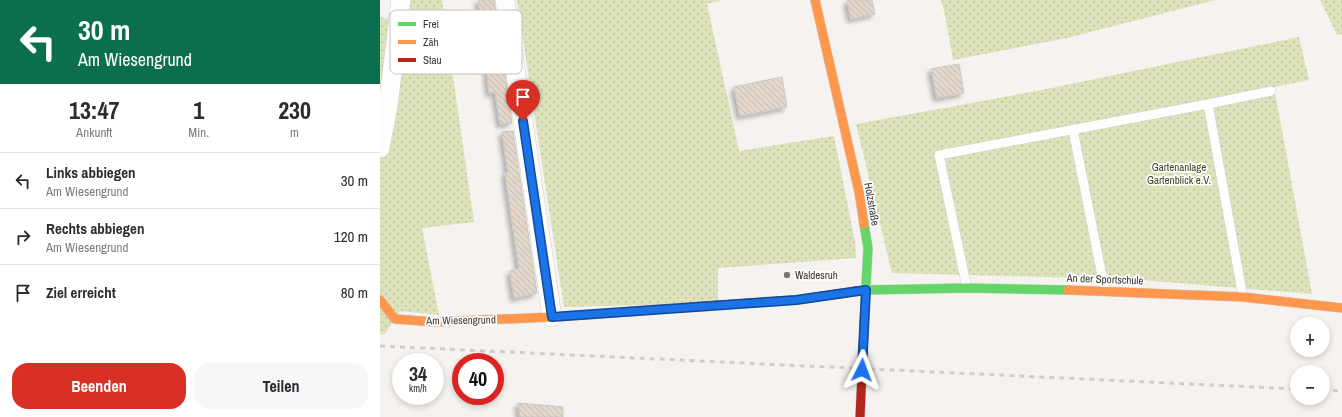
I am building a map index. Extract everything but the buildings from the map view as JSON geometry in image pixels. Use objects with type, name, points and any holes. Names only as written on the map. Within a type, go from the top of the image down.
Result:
[{"type":"street","points":[[400,10],[401,0]]},
{"type":"street","points":[[505,0],[506,10]]},
{"type":"street","name":"Holzstraße","points":[[814,0],[858,192],[868,248],[860,417]]},
{"type":"street","points":[[380,148],[388,106],[392,74]]},
{"type":"street","points":[[516,74],[552,317]]},
{"type":"street","name":"An der Sportschule","points":[[866,290],[967,288],[1106,290],[1243,297],[1342,308]]},
{"type":"street","name":"Am Wiesengrund","points":[[380,300],[394,319],[435,322],[552,317],[796,300],[866,290]]},
{"type":"lane","points":[[967,288],[939,156],[1271,91]]},
{"type":"lane","points":[[1208,104],[1243,297]]},
{"type":"lane","points":[[1073,130],[1106,290]]},
{"type":"green space","points":[[398,0],[442,0],[443,10],[392,10]]},
{"type":"green space","points":[[517,0],[722,0],[707,4],[739,151],[834,136],[855,242],[856,258],[718,268],[718,303],[564,307],[522,33],[522,10],[519,10]]},
{"type":"green space","points":[[941,0],[1215,0],[1067,38],[953,60]]},
{"type":"green space","points":[[1320,0],[1342,0],[1342,34],[1337,35]]},
{"type":"green space","points":[[390,14],[390,74],[453,74],[474,222],[422,228],[439,315],[400,311],[384,335],[380,334],[380,17],[387,19]]},
{"type":"green space","name":"Gartenanlage Gartenblick e.V.","points":[[1299,37],[1309,80],[1274,87],[1312,294],[1128,279],[892,273],[856,124],[1037,91]]},
{"type":"railway","points":[[380,346],[1290,389]]},
{"type":"railway","points":[[1330,390],[1342,391]]},
{"type":"traffic: fast","points":[[864,224],[868,248],[865,305]]},
{"type":"traffic: fast","points":[[857,291],[967,288],[1068,290]]},
{"type":"traffic: slow","points":[[815,0],[859,192],[864,224]]},
{"type":"traffic: slow","points":[[1068,290],[1243,297],[1342,308]]},
{"type":"traffic: slow","points":[[380,300],[395,319],[435,322],[552,317],[691,307]]},
{"type":"traffic: jam","points":[[691,307],[796,300],[857,291]]},
{"type":"traffic: jam","points":[[860,417],[865,306]]},
{"type":"place","name":"Waldesruh","points":[[787,275]]},
{"type":"route","points":[[523,121],[552,317],[796,300],[866,290],[862,370]]}]
